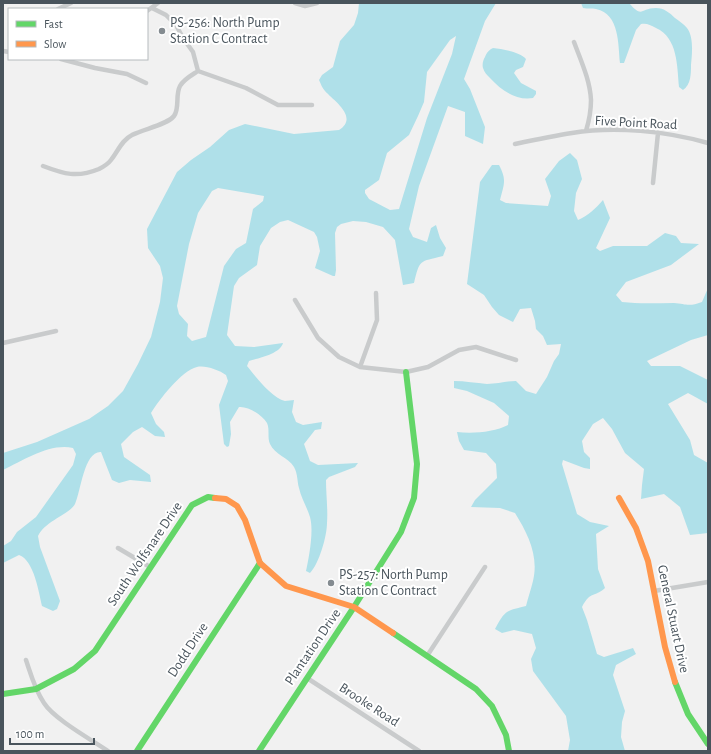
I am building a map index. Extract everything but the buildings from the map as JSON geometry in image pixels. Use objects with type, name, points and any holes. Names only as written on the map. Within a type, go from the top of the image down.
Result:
[{"type":"street","points":[[60,8],[71,3]]},
{"type":"street","points":[[149,9],[158,3]]},
{"type":"street","points":[[295,3],[305,6],[317,3]]},
{"type":"street","points":[[149,9],[166,15],[176,25],[193,52],[198,71]]},
{"type":"street","points":[[574,42],[588,80],[590,91],[591,101],[586,131]]},
{"type":"street","points":[[65,60],[95,68],[128,74],[146,83]]},
{"type":"street","points":[[198,71],[246,88],[278,105],[312,105]]},
{"type":"street","points":[[43,166],[62,173],[76,174],[92,172],[109,163],[120,146],[131,135],[168,121],[173,117],[177,108],[180,87],[183,82],[198,71]]},
{"type":"street","name":"Five Point Road","points":[[515,144],[572,133],[613,130],[658,133],[708,143]]},
{"type":"street","points":[[653,183],[658,133]]},
{"type":"street","points":[[360,367],[377,320],[376,293]]},
{"type":"street","points":[[295,300],[318,338],[339,357],[360,367],[406,372],[428,367],[459,350],[476,347],[516,360]]},
{"type":"street","points":[[3,343],[56,331]]},
{"type":"street","name":"Plantation Drive","points":[[261,750],[401,532],[414,498],[417,464],[406,372]]},
{"type":"street","name":"South Wolfsnare Drive","points":[[3,694],[36,688],[74,669],[95,651],[192,505],[208,497],[226,499],[237,506],[245,520],[260,563],[286,586],[354,607],[476,689],[492,706],[506,735],[509,751]]},
{"type":"street","name":"General Stuart Drive","points":[[619,498],[638,533],[649,563],[664,643],[675,684],[687,711],[708,744]]},
{"type":"street","points":[[118,548],[150,567]]},
{"type":"street","name":"Dodd Drive","points":[[137,751],[260,563]]},
{"type":"street","points":[[427,656],[485,567]]},
{"type":"street","points":[[654,591],[708,582]]},
{"type":"street","points":[[26,660],[36,688],[44,704],[52,713],[108,751]]},
{"type":"street","name":"Brooke Road","points":[[307,678],[419,751]]},
{"type":"water","points":[[359,3],[496,3],[485,21],[464,79],[470,89],[485,127],[483,144],[465,136],[465,112],[448,106],[419,186],[409,229],[413,237],[427,242],[431,228],[436,225],[440,238],[446,248],[443,256],[429,259],[419,265],[414,283],[403,285],[395,240],[383,227],[366,222],[353,221],[341,224],[337,227],[335,233],[336,270],[335,276],[333,276],[315,268],[320,251],[317,237],[314,232],[288,220],[280,222],[271,228],[260,246],[257,265],[239,278],[234,286],[227,335],[235,346],[254,347],[283,343],[274,353],[249,361],[247,366],[264,386],[275,396],[285,401],[294,400],[292,412],[296,422],[303,425],[322,422],[321,429],[315,430],[304,444],[310,461],[318,465],[358,463],[355,467],[329,477],[326,480],[327,529],[322,550],[313,569],[310,573],[306,571],[311,544],[311,523],[309,513],[298,486],[294,467],[272,448],[269,442],[268,425],[265,420],[254,412],[243,407],[239,407],[230,422],[231,434],[229,446],[227,447],[224,444],[219,405],[228,381],[226,375],[212,368],[197,367],[184,374],[178,380],[159,401],[151,413],[156,424],[164,432],[165,437],[155,436],[142,427],[133,432],[121,444],[124,457],[150,475],[151,482],[130,480],[119,483],[112,480],[101,452],[95,453],[87,465],[75,504],[72,508],[51,522],[41,531],[38,536],[40,547],[60,601],[57,609],[53,611],[42,606],[35,578],[28,563],[19,555],[3,563],[3,546],[11,541],[17,532],[36,517],[73,465],[76,454],[73,448],[55,448],[37,453],[3,470],[3,453],[37,442],[89,419],[108,406],[123,391],[151,337],[160,302],[163,278],[160,266],[148,248],[147,229],[177,172],[210,147],[229,130],[245,124],[294,134],[339,130],[345,125],[347,120],[343,109],[324,90],[319,80],[322,75],[333,67],[340,41],[354,25],[358,13]],"holes":[[[456,36],[452,54],[427,118],[399,209],[390,210],[369,199],[365,193],[365,190],[379,180],[387,153],[409,135],[424,102],[427,72],[450,40]],[[218,188],[264,196],[263,201],[253,209],[246,243],[236,249],[224,266],[206,337],[192,341],[187,336],[188,324],[179,314],[177,306],[189,244],[198,213],[212,191]]]},
{"type":"water","points":[[581,3],[629,3],[639,12],[651,8],[659,8],[667,11],[687,28],[691,36],[691,75],[686,88],[683,90],[679,87],[675,53],[669,38],[663,33],[650,25],[641,24],[636,30],[624,63],[620,63],[618,39],[614,24],[610,17],[604,12],[596,9],[583,8]]},
{"type":"water","points":[[493,48],[515,53],[526,59],[523,67],[516,70],[514,73],[521,83],[536,91],[533,98],[521,98],[509,94],[499,87],[484,71],[483,61],[487,52]]},
{"type":"water","points":[[570,153],[577,160],[582,179],[576,193],[574,211],[578,220],[592,212],[603,200],[610,218],[596,248],[600,251],[613,246],[647,246],[665,233],[676,236],[681,243],[699,244],[671,265],[626,282],[616,295],[622,302],[674,303],[688,305],[702,302],[708,288],[708,335],[691,340],[647,361],[651,366],[680,366],[708,380],[708,404],[688,393],[668,404],[690,440],[694,455],[708,463],[708,533],[690,535],[680,507],[664,494],[641,499],[644,469],[625,453],[612,429],[603,418],[593,424],[582,441],[584,452],[590,458],[590,469],[563,460],[562,464],[577,514],[590,522],[609,526],[596,534],[598,569],[605,588],[590,596],[582,607],[597,654],[604,657],[633,648],[636,654],[616,665],[613,675],[625,711],[622,722],[621,737],[625,751],[568,751],[570,740],[566,716],[533,671],[531,659],[536,648],[532,634],[514,630],[502,633],[495,629],[501,618],[507,612],[526,606],[533,581],[535,563],[528,537],[515,513],[500,508],[471,507],[475,500],[497,478],[496,464],[486,453],[464,450],[459,441],[457,432],[477,433],[497,429],[508,425],[509,416],[494,403],[467,391],[454,388],[454,381],[487,384],[516,381],[526,391],[536,394],[559,354],[561,344],[547,345],[543,336],[536,329],[531,308],[520,309],[513,322],[499,315],[484,295],[467,284],[480,182],[492,165],[499,165],[504,178],[500,200],[506,203],[548,206],[551,196],[545,179],[559,161]]},
{"type":"traffic: fast","points":[[259,751],[354,607],[401,532],[414,498],[417,464],[406,372]]},
{"type":"traffic: fast","points":[[3,694],[36,689],[74,669],[95,651],[192,505],[208,497],[215,498]]},
{"type":"traffic: fast","points":[[137,751],[260,563]]},
{"type":"traffic: fast","points":[[393,633],[476,689],[492,706],[506,735],[509,751]]},
{"type":"traffic: fast","points":[[675,682],[688,714],[708,744]]},
{"type":"traffic: slow","points":[[215,498],[226,499],[237,506],[245,520],[260,563],[286,586],[354,607],[393,633]]},
{"type":"traffic: slow","points":[[619,498],[636,528],[648,561],[665,647],[675,682]]},
{"type":"place","name":"PS-256: North Pump Station C Contract","points":[[162,31]]},
{"type":"place","name":"PS-257: North Pump Station C Contract","points":[[331,583]]}]
